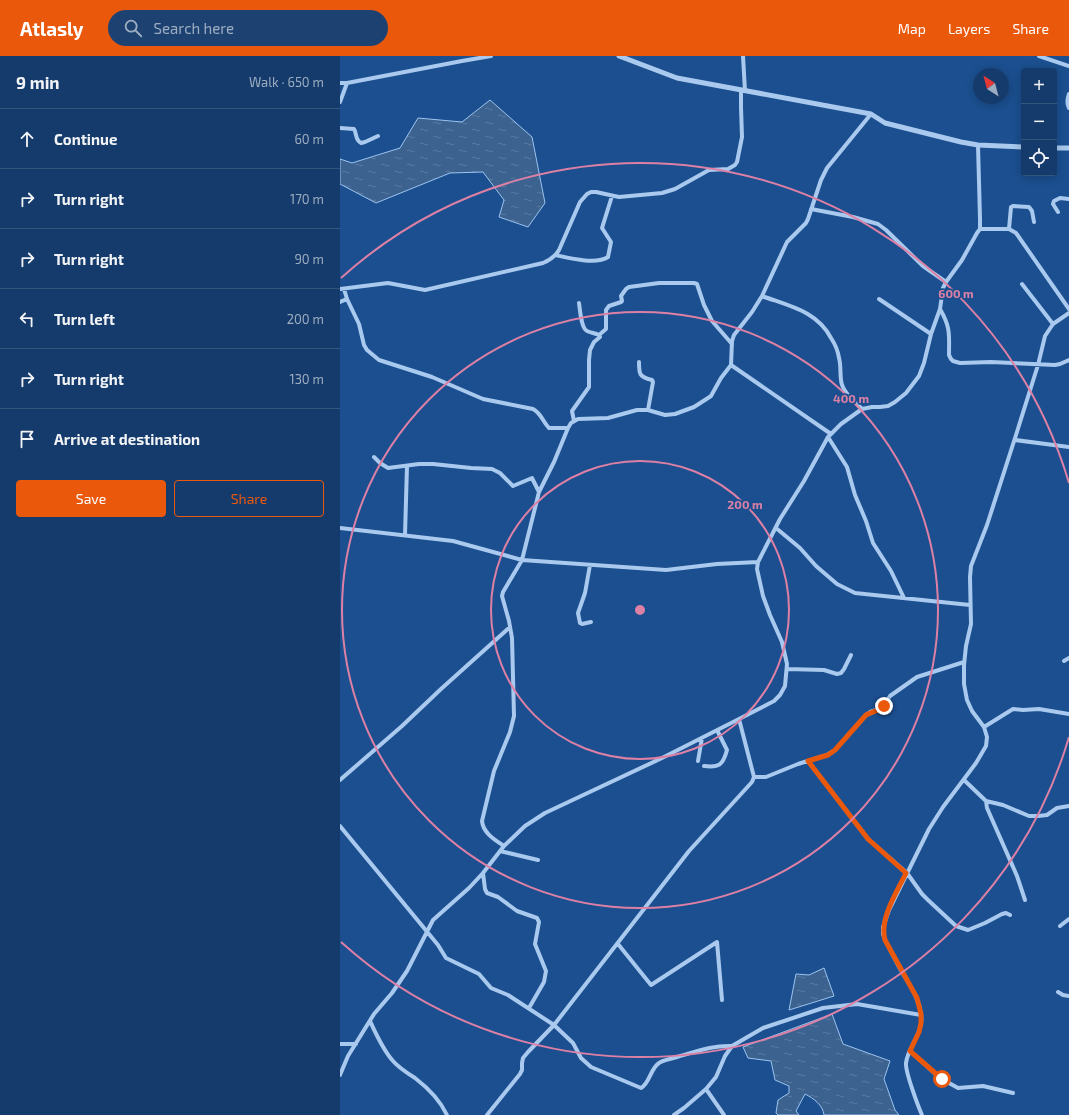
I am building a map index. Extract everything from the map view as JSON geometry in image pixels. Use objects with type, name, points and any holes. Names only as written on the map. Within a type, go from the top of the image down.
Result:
[{"type":"street","points":[[340,83],[347,84],[491,56]]},
{"type":"street","points":[[619,56],[677,78],[871,114],[885,123],[978,145],[1021,147]]},
{"type":"street","points":[[568,428],[549,428],[537,410],[478,397],[432,377],[379,360],[367,350],[364,345],[359,324],[342,289],[388,283],[425,290],[543,263],[550,260],[559,250],[583,197],[587,194],[596,192],[619,197],[668,192],[709,170],[728,169],[735,165],[737,162],[742,137],[740,102],[743,91],[743,56]]},
{"type":"street","points":[[1039,56],[1069,66]]},
{"type":"street","points":[[340,102],[347,84]]},
{"type":"street","points":[[1069,94],[1069,108]]},
{"type":"street","points":[[504,846],[487,833],[482,825],[494,771],[510,732],[514,716],[512,645],[510,627],[502,596],[522,560],[539,492],[554,462],[568,428],[574,420],[578,418],[608,418],[637,410],[648,410],[670,415],[675,414],[698,405],[711,396],[721,378],[732,365],[732,344],[734,335],[752,312],[762,296],[784,247],[791,237],[806,223],[821,180],[828,168],[871,114]]},
{"type":"street","points":[[340,128],[354,130],[357,139],[361,143],[378,136]]},
{"type":"street","points":[[340,1075],[348,1056],[370,1021],[407,971],[433,920],[463,894],[483,873],[504,846],[525,826],[545,813],[656,761],[739,719],[774,701],[780,695],[785,686],[787,664],[782,642],[770,615],[758,577],[758,562],[780,518],[804,481],[829,435],[841,424],[862,409],[888,406],[895,402],[906,393],[919,376],[924,363],[931,334],[940,310],[946,282],[962,260],[980,229],[978,145]]},
{"type":"street","points":[[1057,148],[1069,148]]},
{"type":"street","points":[[555,255],[587,261],[604,259],[608,257],[611,242],[602,228],[612,196]]},
{"type":"street","points":[[1058,212],[1053,204],[1054,201],[1060,198],[1069,199]]},
{"type":"street","points":[[1009,229],[1011,207],[1014,206],[1029,207],[1032,211],[1034,222]]},
{"type":"street","points":[[811,209],[853,217],[878,224],[923,266],[946,282]]},
{"type":"street","points":[[980,229],[1009,229],[1016,233],[1069,309]]},
{"type":"street","points":[[574,420],[572,411],[589,387],[590,350],[594,342],[600,337],[599,335],[606,329],[606,310],[622,301],[622,296],[629,287],[659,283],[696,284],[712,321],[732,344]]},
{"type":"street","points":[[1022,284],[1053,324]]},
{"type":"street","points":[[762,296],[804,311],[814,317],[823,326],[836,346],[843,387],[862,409]]},
{"type":"street","points":[[340,302],[346,298]]},
{"type":"street","points":[[880,299],[931,334]]},
{"type":"street","points":[[579,303],[583,327],[587,331],[599,335]]},
{"type":"street","points":[[940,310],[949,329],[950,355],[953,361],[960,363],[991,362],[1055,365],[1069,360]]},
{"type":"street","points":[[922,1115],[906,1063],[919,1032],[921,1014],[917,998],[885,940],[883,927],[906,873],[929,828],[964,780],[986,746],[987,736],[984,726],[972,711],[967,700],[964,684],[964,662],[971,624],[970,577],[972,566],[1015,440],[1038,365],[1042,343],[1053,324],[1069,313]]},
{"type":"street","points":[[639,362],[639,373],[641,376],[652,380],[653,382],[648,410]]},
{"type":"street","points":[[732,365],[829,435],[847,467],[855,495],[873,543],[891,571],[904,598]]},
{"type":"street","points":[[1015,440],[1069,447]]},
{"type":"street","points":[[374,457],[388,468],[419,464],[433,464],[492,469],[500,473],[513,486],[532,478],[539,492]]},
{"type":"street","points":[[405,535],[407,466]]},
{"type":"street","points":[[340,528],[453,541],[522,560],[666,570],[717,564],[758,562]]},
{"type":"street","points":[[776,528],[800,548],[816,566],[837,584],[855,593],[970,605]]},
{"type":"street","points":[[590,565],[585,593],[578,613],[580,623],[591,622]]},
{"type":"street","points":[[340,780],[402,726],[510,627]]},
{"type":"street","points":[[787,669],[824,670],[838,674],[844,670],[851,655]]},
{"type":"street","points":[[1064,661],[1069,658]]},
{"type":"street","points":[[754,777],[766,777],[828,755],[835,750],[866,715],[882,708],[890,696],[917,677],[964,662]]},
{"type":"street","points":[[984,726],[1013,709],[1039,709],[1069,714]]},
{"type":"street","points":[[487,1115],[520,1074],[522,1070],[523,1058],[554,1025],[689,851],[752,782],[754,777],[739,719]]},
{"type":"street","points":[[704,766],[714,767],[720,765],[725,758],[727,750],[717,730]]},
{"type":"street","points":[[698,761],[702,738]]},
{"type":"street","points":[[808,761],[868,839],[906,873],[922,894],[956,926],[968,930],[1002,914],[1006,913],[1010,915]]},
{"type":"street","points":[[964,780],[986,801],[1019,811],[1029,816],[1047,815],[1057,808],[1069,806]]},
{"type":"street","points":[[986,801],[987,808],[1017,876],[1024,900]]},
{"type":"street","points":[[340,826],[438,945],[446,958],[479,974],[492,988],[508,995],[554,1025],[573,1043],[580,1058],[591,1067],[641,1088],[644,1086],[658,1063],[720,1045],[732,1046]]},
{"type":"street","points":[[500,851],[538,860]]},
{"type":"street","points":[[483,873],[487,893],[498,897],[517,911],[537,918],[539,922],[535,944],[546,971],[544,982],[529,1008]]},
{"type":"street","points":[[1060,926],[1069,919]]},
{"type":"street","points":[[618,944],[651,985],[717,942],[722,1000]]},
{"type":"street","points":[[1058,992],[1069,996]]},
{"type":"street","points":[[674,1115],[706,1089],[716,1077],[725,1056],[732,1046],[763,1028],[823,1008],[857,1004],[921,1014]]},
{"type":"street","points":[[370,1021],[382,1046],[394,1062],[426,1086],[442,1106],[447,1115]]},
{"type":"street","points":[[340,1044],[356,1044]]},
{"type":"street","points":[[910,1051],[940,1078],[958,1088],[983,1086],[1013,1093]]},
{"type":"street","points":[[706,1089],[724,1115]]},
{"type":"street","points":[[681,1110],[685,1115]]},
{"type":"water","points":[[490,100],[532,137],[545,203],[528,227],[499,217],[504,200],[483,172],[450,173],[376,203],[340,184],[340,159],[352,163],[400,148],[418,118],[462,122]]},
{"type":"water","points":[[824,968],[834,996],[789,1010],[796,974],[809,975]]},
{"type":"water","points":[[832,1014],[843,1044],[890,1061],[884,1079],[895,1110],[899,1115],[824,1115],[820,1105],[805,1094],[796,1111],[799,1115],[778,1115],[776,1113],[778,1100],[789,1093],[789,1086],[775,1080],[771,1061],[748,1058],[743,1047]]},
{"type":"route","points":[[884,706],[866,715],[835,750],[828,755],[808,761],[868,839],[906,873],[889,910],[883,927],[883,934],[917,998],[921,1014],[919,1032],[910,1051],[942,1079]]}]
